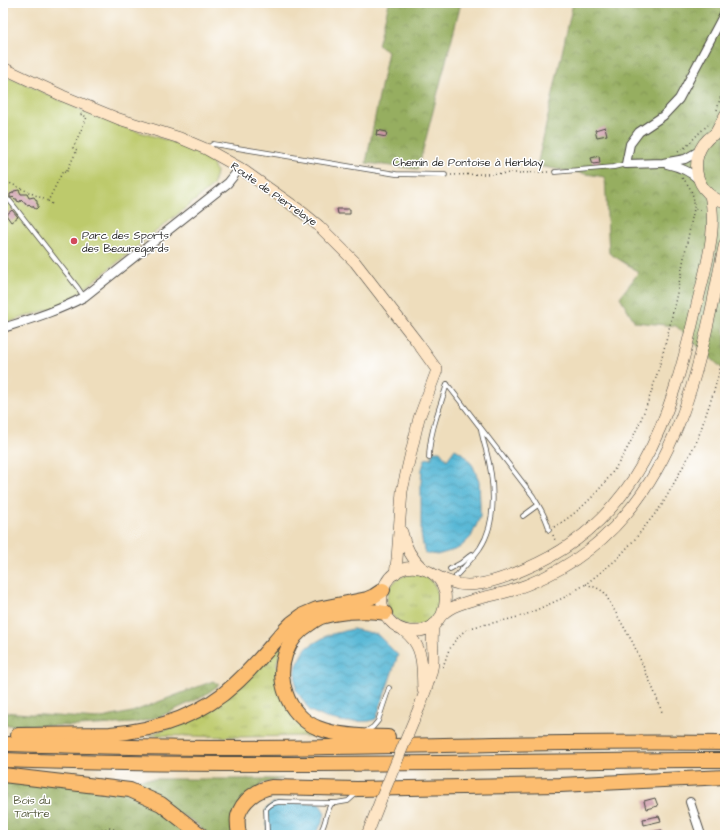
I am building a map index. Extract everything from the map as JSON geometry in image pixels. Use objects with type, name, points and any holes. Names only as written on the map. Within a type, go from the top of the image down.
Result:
[{"type":"highway","points":[[3,735],[125,733],[140,731],[172,721],[199,710],[224,694],[292,623],[303,615],[317,609],[367,599],[383,590]]},
{"type":"highway","points":[[384,613],[368,610],[320,617],[296,634],[288,646],[283,660],[282,672],[284,690],[291,706],[307,722],[318,728],[334,733],[382,737],[468,736],[484,744]]},
{"type":"highway","points":[[3,744],[207,748],[684,742],[725,743]]},
{"type":"highway","points":[[3,760],[84,763],[206,764],[725,760]]},
{"type":"highway","points":[[3,775],[130,790],[161,804],[201,835]]},
{"type":"highway","points":[[239,835],[238,818],[240,809],[254,794],[264,788],[560,785],[725,777]]},
{"type":"main road","name":"Route de Pierrelaye","points":[[3,68],[63,96],[119,119],[180,138],[206,149],[240,168],[302,212],[319,226],[355,262],[421,347],[437,370],[419,418],[402,491],[395,574]]},
{"type":"main road","points":[[721,113],[720,132],[705,141],[699,151],[696,163],[697,175],[702,186],[710,195],[725,202]]},
{"type":"main road","points":[[710,195],[712,210],[711,232],[706,264],[687,348],[674,394],[648,454],[640,469],[622,495],[601,519],[576,540],[549,558],[529,568],[497,579],[474,584],[459,584],[416,567],[401,570],[390,578],[383,590],[382,606],[388,620],[394,625],[407,631],[426,629],[434,624],[447,610],[459,604],[507,592],[553,573],[581,556],[617,524],[638,499],[655,472],[664,457],[677,428],[688,397],[707,330],[725,243]]},
{"type":"main road","name":"Route de Pierrelaye","points":[[400,520],[407,548],[415,561],[423,569]]},
{"type":"main road","points":[[435,575],[442,584],[445,592],[446,600],[442,614]]},
{"type":"main road","points":[[362,835],[369,831],[430,677],[433,664],[432,632],[434,624]]},
{"type":"main road","points":[[404,630],[414,641],[420,653],[423,695]]},
{"type":"street","points":[[626,164],[630,144],[640,132],[663,116],[679,99],[725,12]]},
{"type":"street","name":"Chemin de Pontoise à Herblay","points":[[626,164],[663,163],[685,159],[699,151]]},
{"type":"street","name":"Chemin de Pontoise à Herblay","points":[[663,163],[677,166],[692,174],[699,180]]},
{"type":"street","points":[[3,328],[50,313],[84,297],[228,183],[240,168]]},
{"type":"street","points":[[690,802],[701,835]]},
{"type":"lane","name":"Chemin de Pontoise à Herblay","points":[[206,149],[213,144],[396,174],[445,175]]},
{"type":"lane","name":"Chemin de Pontoise à Herblay","points":[[555,172],[626,164]]},
{"type":"lane","points":[[3,197],[10,201],[84,297]]},
{"type":"lane","points":[[429,458],[435,420],[447,384],[533,496],[549,526],[549,530]]},
{"type":"lane","points":[[456,576],[480,548],[488,534],[493,512],[493,488],[489,462],[480,427]]},
{"type":"lane","points":[[523,516],[538,505]]},
{"type":"lane","points":[[450,569],[461,563],[480,548]]},
{"type":"lane","points":[[358,736],[370,729],[378,721],[381,707],[389,688]]},
{"type":"lane","points":[[267,832],[266,809],[270,805],[279,802],[344,802],[348,801],[364,788]]},
{"type":"lane","points":[[321,806],[332,803]]},
{"type":"lane","points":[[322,829],[325,824],[329,806],[332,803]]},
{"type":"path","points":[[721,113],[725,81]]},
{"type":"path","points":[[48,201],[63,171],[66,173],[77,150],[73,148],[87,117],[80,114]]},
{"type":"path","name":"Chemin de Pontoise à Herblay","points":[[445,175],[555,172]]},
{"type":"path","points":[[549,530],[581,507],[602,486],[622,458],[648,402],[667,336],[694,209],[693,195],[681,177]]},
{"type":"path","points":[[3,180],[52,204]]},
{"type":"path","points":[[694,209],[712,210]]},
{"type":"path","points":[[586,584],[604,592],[633,643],[662,712]]},
{"type":"path","points":[[78,835],[109,828],[124,832],[126,835]]},
{"type":"green space","points":[[389,3],[461,3],[418,169],[366,163],[388,51],[378,45]]},
{"type":"green space","points":[[573,3],[725,3],[725,371],[676,326],[635,322],[620,297],[639,272],[609,253],[605,177],[537,166]]},
{"type":"green space","name":"Parc des Sports des Beauregards","points":[[3,75],[123,127],[186,146],[204,156],[212,163],[216,171],[213,186],[75,296],[59,306],[3,324]]},
{"type":"green space","points":[[408,574],[418,574],[432,581],[439,595],[439,605],[432,619],[418,626],[408,626],[398,622],[391,615],[387,605],[387,595],[391,585],[398,578]]},
{"type":"green space","points":[[290,630],[276,664],[314,732],[311,737],[149,735],[186,722]]},
{"type":"green space","points":[[213,681],[219,685],[202,697],[159,717],[134,723],[77,726],[3,725],[3,712],[97,719],[132,712]]},
{"type":"green space","name":"Bois du Tartre","points":[[3,775],[130,790],[201,835],[3,835]]},
{"type":"green space","points":[[101,779],[283,779],[261,784],[233,835],[209,835],[193,821],[119,782]]},
{"type":"water","points":[[455,449],[465,455],[473,466],[479,481],[480,517],[471,537],[459,548],[437,555],[426,553],[421,534],[422,469],[425,459],[432,458],[432,451],[440,451],[447,460]]},
{"type":"water","points":[[353,629],[377,634],[398,655],[376,719],[370,721],[346,722],[326,718],[310,711],[296,690],[295,669],[306,648],[328,635]]},
{"type":"water","points":[[273,803],[319,803],[325,813],[321,826],[312,835],[269,835],[267,832],[266,809]]},
{"type":"building","points":[[605,127],[607,135],[597,137],[595,130]]},
{"type":"building","points":[[377,130],[387,132],[386,137],[376,135]]},
{"type":"building","points":[[599,156],[600,163],[593,164],[591,158]]},
{"type":"building","points":[[19,190],[21,194],[27,194],[29,198],[34,197],[38,204],[36,209],[21,200],[20,202],[13,197],[10,197],[10,194]]},
{"type":"building","points":[[337,209],[350,209],[350,214],[338,214]]},
{"type":"building","points":[[12,210],[18,217],[11,222],[6,215]]},
{"type":"building","points":[[655,798],[658,806],[646,809],[644,801]]},
{"type":"building","points":[[659,816],[661,821],[644,825],[643,819]]},
{"type":"building","points":[[662,830],[664,835],[652,835],[651,832]]},
{"type":"place","name":"Parc des Sports des Beauregards","points":[[74,241]]}]
